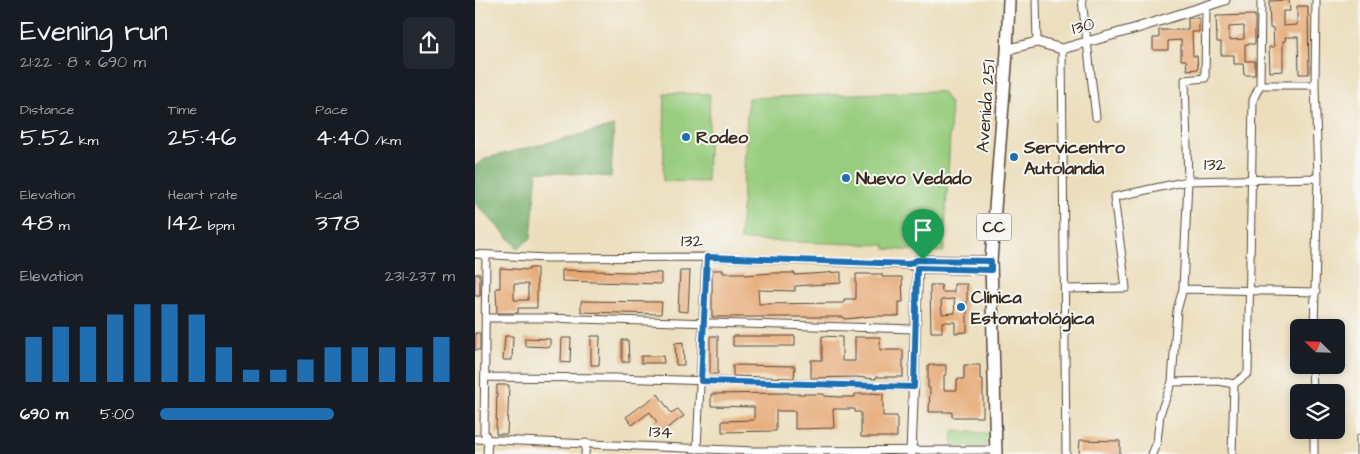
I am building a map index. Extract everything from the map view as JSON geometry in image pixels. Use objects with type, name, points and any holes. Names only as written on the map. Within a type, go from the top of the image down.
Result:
[{"type":"main road","name":"Avenida 251","points":[[996,452],[991,266],[1007,52],[1009,0]]},
{"type":"street","points":[[1007,52],[1013,48],[1037,42],[1036,0]]},
{"type":"street","points":[[1082,0],[1096,117]]},
{"type":"street","name":"130","points":[[1037,42],[1061,49],[1225,0]]},
{"type":"street","points":[[1172,382],[1218,381],[1234,384],[1248,373],[1253,100],[1260,85],[1261,0]]},
{"type":"street","points":[[1314,319],[1318,178],[1315,85],[1316,0]]},
{"type":"street","points":[[1152,454],[1157,442],[1160,414],[1172,382],[1177,310],[1183,289],[1188,181],[1185,80],[1205,78],[1205,7]]},
{"type":"street","points":[[1061,49],[1066,454]]},
{"type":"street","points":[[1260,85],[1315,85]]},
{"type":"street","name":"132","points":[[1065,289],[1126,288],[1114,196],[1188,181],[1318,178]]},
{"type":"street","name":"132","points":[[475,254],[546,258],[707,257],[991,266]]},
{"type":"street","points":[[487,256],[484,432],[488,440],[487,454]]},
{"type":"street","points":[[697,449],[707,257]]},
{"type":"street","points":[[911,452],[914,387],[915,264]]},
{"type":"street","points":[[1183,289],[1316,292]]},
{"type":"street","points":[[487,318],[552,318],[915,329]]},
{"type":"street","points":[[486,377],[614,378],[914,387]]},
{"type":"street","points":[[1232,454],[1234,384]]},
{"type":"street","points":[[1360,438],[1360,454]]},
{"type":"street","name":"134","points":[[475,439],[754,452],[996,452]]},
{"type":"street","points":[[1314,439],[1314,454]]},
{"type":"street","points":[[585,454],[586,443]]},
{"type":"green space","name":"Nuevo Vedado","points":[[942,92],[950,104],[951,115],[944,252],[885,249],[885,245],[740,240],[748,98]]},
{"type":"green space","name":"Rodeo","points":[[665,93],[710,94],[707,182],[663,181]]},
{"type":"green space","points":[[614,126],[611,177],[537,171],[531,238],[518,248],[475,203],[475,166],[487,158]]},
{"type":"green space","points":[[953,431],[990,433],[990,440],[988,444],[981,446],[952,445]]},
{"type":"building","points":[[1289,0],[1290,11],[1283,11],[1283,26],[1297,25],[1297,6],[1308,6],[1309,74],[1299,74],[1298,37],[1285,37],[1286,41],[1283,41],[1283,71],[1270,72],[1269,47],[1274,47],[1273,28],[1270,28],[1269,1]]},
{"type":"building","points":[[1255,15],[1255,44],[1245,44],[1245,61],[1255,61],[1255,75],[1244,75],[1243,64],[1234,64],[1234,55],[1221,55],[1221,42],[1217,42],[1216,16]],"holes":[[[1244,26],[1244,39],[1229,40],[1229,27]]]},
{"type":"building","points":[[1188,18],[1199,18],[1199,32],[1192,32],[1193,56],[1197,56],[1198,69],[1187,70],[1186,60],[1181,60],[1181,40],[1168,41],[1168,50],[1153,50],[1153,38],[1159,38],[1159,30],[1188,30]]},
{"type":"building","points":[[500,268],[529,270],[529,268],[537,268],[537,308],[518,308],[518,313],[497,313],[496,288],[500,288]],"holes":[[[514,284],[528,284],[528,300],[514,300]]]},
{"type":"building","points":[[562,270],[661,273],[661,284],[562,281]]},
{"type":"building","points":[[712,270],[723,270],[723,273],[745,273],[745,275],[795,273],[795,275],[841,272],[841,283],[795,286],[795,291],[758,290],[759,304],[844,303],[844,299],[856,299],[856,274],[882,274],[882,277],[902,277],[903,302],[899,302],[899,316],[844,319],[844,317],[712,317]]},
{"type":"building","points":[[680,271],[690,271],[688,312],[678,311]]},
{"type":"building","points":[[475,274],[480,274],[480,296],[475,296]]},
{"type":"building","name":"Clínica Estomatológica","points":[[954,284],[967,284],[967,332],[955,333],[955,322],[942,322],[942,332],[931,332],[930,285],[941,285],[942,292],[954,292]],"holes":[[[954,299],[955,313],[942,314],[941,300]]]},
{"type":"building","points":[[581,301],[662,302],[661,314],[581,312]]},
{"type":"building","points":[[475,333],[480,333],[480,350],[475,350]]},
{"type":"building","points":[[505,336],[513,336],[512,360],[503,360]]},
{"type":"building","points":[[591,336],[600,336],[599,365],[591,365]]},
{"type":"building","points":[[710,336],[718,336],[718,374],[710,374]]},
{"type":"building","points":[[733,336],[795,336],[795,346],[733,346]]},
{"type":"building","points":[[822,336],[842,337],[842,361],[855,361],[855,337],[880,337],[880,350],[903,350],[903,377],[876,377],[876,379],[856,377],[811,378],[811,360],[822,360]]},
{"type":"building","points":[[525,338],[550,339],[550,347],[525,346]]},
{"type":"building","points":[[562,338],[571,338],[570,363],[561,362]]},
{"type":"building","points":[[622,340],[628,340],[629,362],[622,362]]},
{"type":"building","points":[[683,342],[684,365],[676,365],[675,343]]},
{"type":"building","points":[[641,356],[663,356],[664,363],[641,363]]},
{"type":"building","points":[[733,365],[795,366],[794,378],[733,376]]},
{"type":"building","points":[[928,365],[946,365],[944,390],[957,390],[957,379],[964,379],[964,365],[980,365],[980,379],[983,379],[983,417],[952,417],[952,412],[929,412],[930,388],[928,388]]},
{"type":"building","points":[[497,385],[509,385],[507,434],[496,434]]},
{"type":"building","points":[[658,394],[671,413],[678,409],[684,416],[656,436],[650,427],[657,422],[650,412],[632,425],[626,417]]},
{"type":"building","points":[[711,394],[824,394],[824,396],[839,397],[855,397],[855,394],[883,394],[883,416],[897,416],[897,437],[861,437],[861,412],[855,412],[855,409],[833,409],[834,428],[795,429],[795,411],[776,411],[776,431],[722,432],[722,421],[754,420],[754,407],[711,406]]},
{"type":"building","points":[[1080,440],[1120,441],[1120,454],[1079,454]]},
{"type":"place","name":"Rodeo","points":[[686,137]]},
{"type":"place","name":"Servicentro Autolandia","points":[[1014,157]]},
{"type":"place","name":"Nuevo Vedado","points":[[846,178]]},
{"type":"place","name":"Clínica Estomatológica","points":[[961,307]]},
{"type":"route","points":[[707,257],[909,264],[917,260],[923,260],[991,261],[991,270],[917,268],[914,387],[701,381],[707,257]]}]
